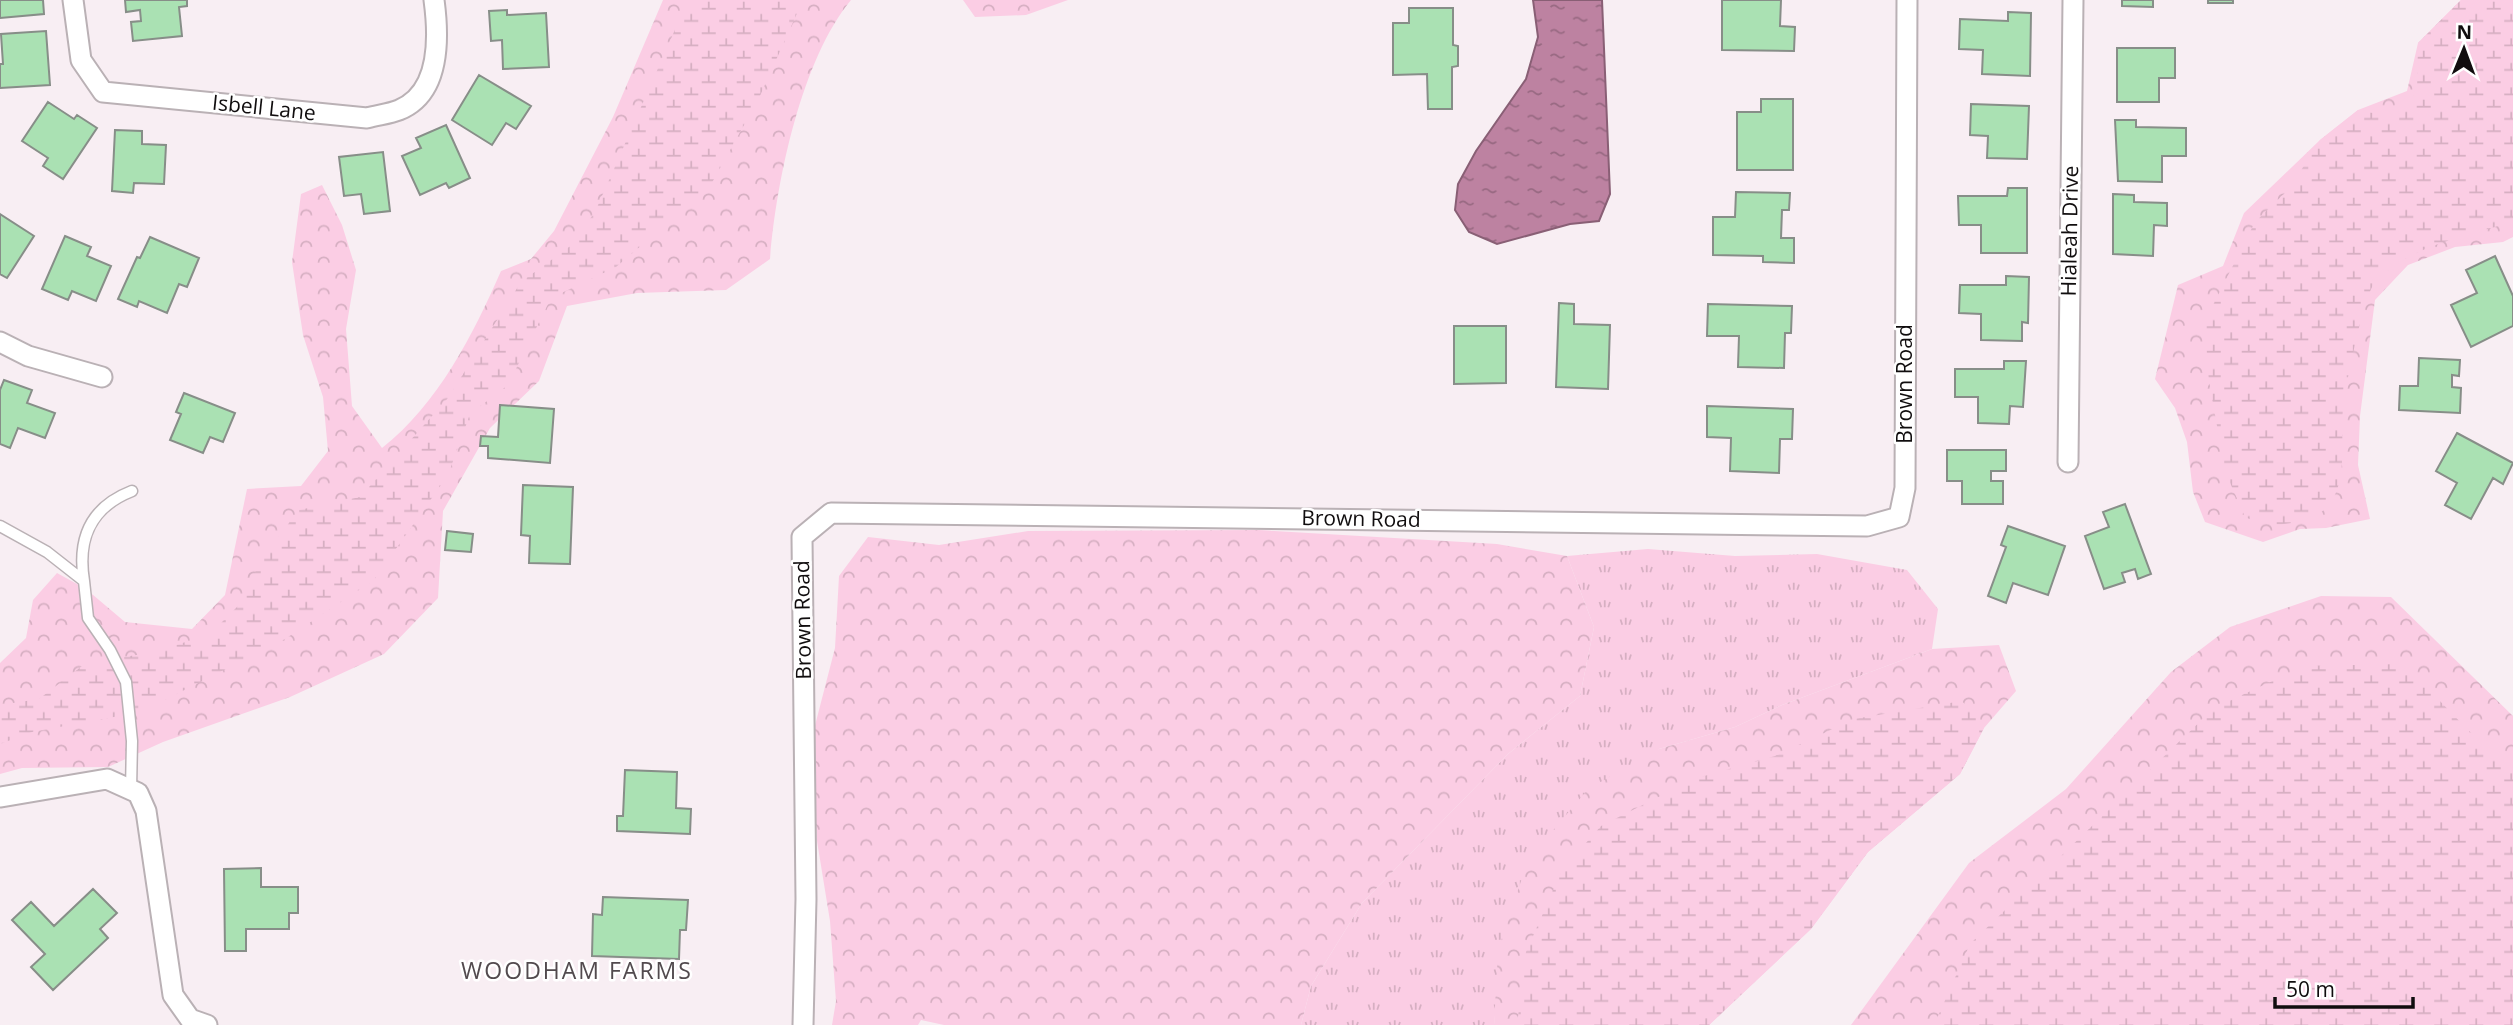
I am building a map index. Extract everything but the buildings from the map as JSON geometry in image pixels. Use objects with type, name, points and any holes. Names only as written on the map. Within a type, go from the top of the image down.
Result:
[{"type":"street","name":"Isbell Lane","points":[[72,0],[81,60],[103,92],[367,118],[401,109],[430,82],[438,27],[434,0]]},
{"type":"street","name":"Brown Road","points":[[803,1025],[806,899],[802,537],[831,513],[1867,526],[1899,517],[1905,488],[1907,0]]},
{"type":"street","name":"Hialeah Drive","points":[[2068,462],[2073,0]]},
{"type":"street","points":[[0,342],[28,356],[102,377]]},
{"type":"street","points":[[1,797],[107,779],[138,793],[146,811],[173,995],[190,1020],[207,1025]]},
{"type":"lane","points":[[131,790],[132,741],[126,682],[110,650],[88,618],[81,561],[93,519],[109,500],[132,491]]},
{"type":"lane","points":[[0,526],[47,552],[84,582]]},
{"type":"green space","points":[[663,0],[851,0],[833,25],[805,88],[785,159],[770,259],[726,290],[637,293],[567,306],[539,381],[490,428],[443,511],[438,598],[384,654],[290,697],[163,742],[108,767],[22,768],[0,774],[0,663],[26,638],[33,600],[57,573],[86,589],[125,622],[192,629],[225,595],[247,489],[301,486],[328,451],[323,397],[303,335],[292,262],[301,194],[322,185],[342,225],[356,270],[346,329],[352,406],[382,448],[402,430],[437,390],[466,344],[501,271],[531,259],[554,231],[613,117]]},
{"type":"green space","points":[[688,0],[803,0],[759,98],[709,188],[616,267],[551,298],[508,385],[470,414],[448,475],[374,580],[285,639],[141,712],[32,732],[0,744],[0,705],[39,699],[86,663],[149,653],[209,635],[239,605],[262,558],[299,510],[360,497],[448,398],[521,282],[569,247],[595,212]]},
{"type":"green space","points":[[963,0],[1068,0],[1026,15],[975,17]]},
{"type":"green space","points":[[2461,0],[2513,0],[2513,237],[2503,242],[2455,247],[2408,265],[2375,300],[2360,416],[2358,465],[2370,519],[2326,528],[2300,529],[2263,542],[2205,522],[2193,492],[2187,442],[2175,408],[2155,379],[2178,285],[2223,266],[2244,213],[2320,140],[2358,110],[2407,91],[2418,43]]},
{"type":"green space","points":[[2461,0],[2513,0],[2513,221],[2421,251],[2388,271],[2374,284],[2360,323],[2347,382],[2343,408],[2341,475],[2337,490],[2330,503],[2318,514],[2301,521],[2272,524],[2252,520],[2245,517],[2225,471],[2209,381],[2204,323],[2255,222],[2290,188],[2320,140],[2358,110],[2384,113],[2403,104],[2417,93],[2418,43]]},
{"type":"green space","points":[[1259,530],[1497,544],[1567,556],[1594,627],[1580,696],[1508,754],[1362,903],[1311,986],[1301,1025],[944,1025],[921,1020],[918,1025],[832,1025],[836,1001],[830,921],[817,841],[811,741],[835,648],[839,576],[868,537],[939,545],[1028,531]]},
{"type":"green space","points":[[1648,549],[1735,556],[1817,554],[1907,570],[1938,609],[1932,649],[1782,705],[1735,727],[1659,749],[1497,996],[1494,1025],[1301,1025],[1311,986],[1362,903],[1508,754],[1580,696],[1594,627],[1567,556]]},
{"type":"green space","points":[[2321,596],[2391,597],[2513,716],[2513,1025],[1851,1025],[1969,863],[2066,789],[2171,672],[2230,627]]},
{"type":"green space","points":[[1999,645],[2016,691],[1984,728],[1960,774],[1868,852],[1811,929],[1709,1025],[1494,1025],[1498,950],[1528,860],[1588,789],[1659,749],[1735,727],[1782,705],[1932,649]]},
{"type":"green space","points":[[2404,664],[2468,730],[2513,769],[2513,1025],[1934,1025],[1970,944],[2214,708],[2305,666]]},
{"type":"green space","points":[[1962,701],[1984,728],[1960,774],[1868,852],[1811,929],[1709,1025],[1517,1025],[1526,952],[1562,870],[1601,826],[1694,779],[1775,756],[1854,719]]},
{"type":"water","points":[[1533,0],[1602,0],[1610,194],[1599,221],[1570,224],[1497,244],[1469,232],[1455,210],[1458,184],[1476,151],[1526,79],[1538,37]]},
{"type":"district","name":"WOODHAM FARMS","points":[[577,971]]}]
